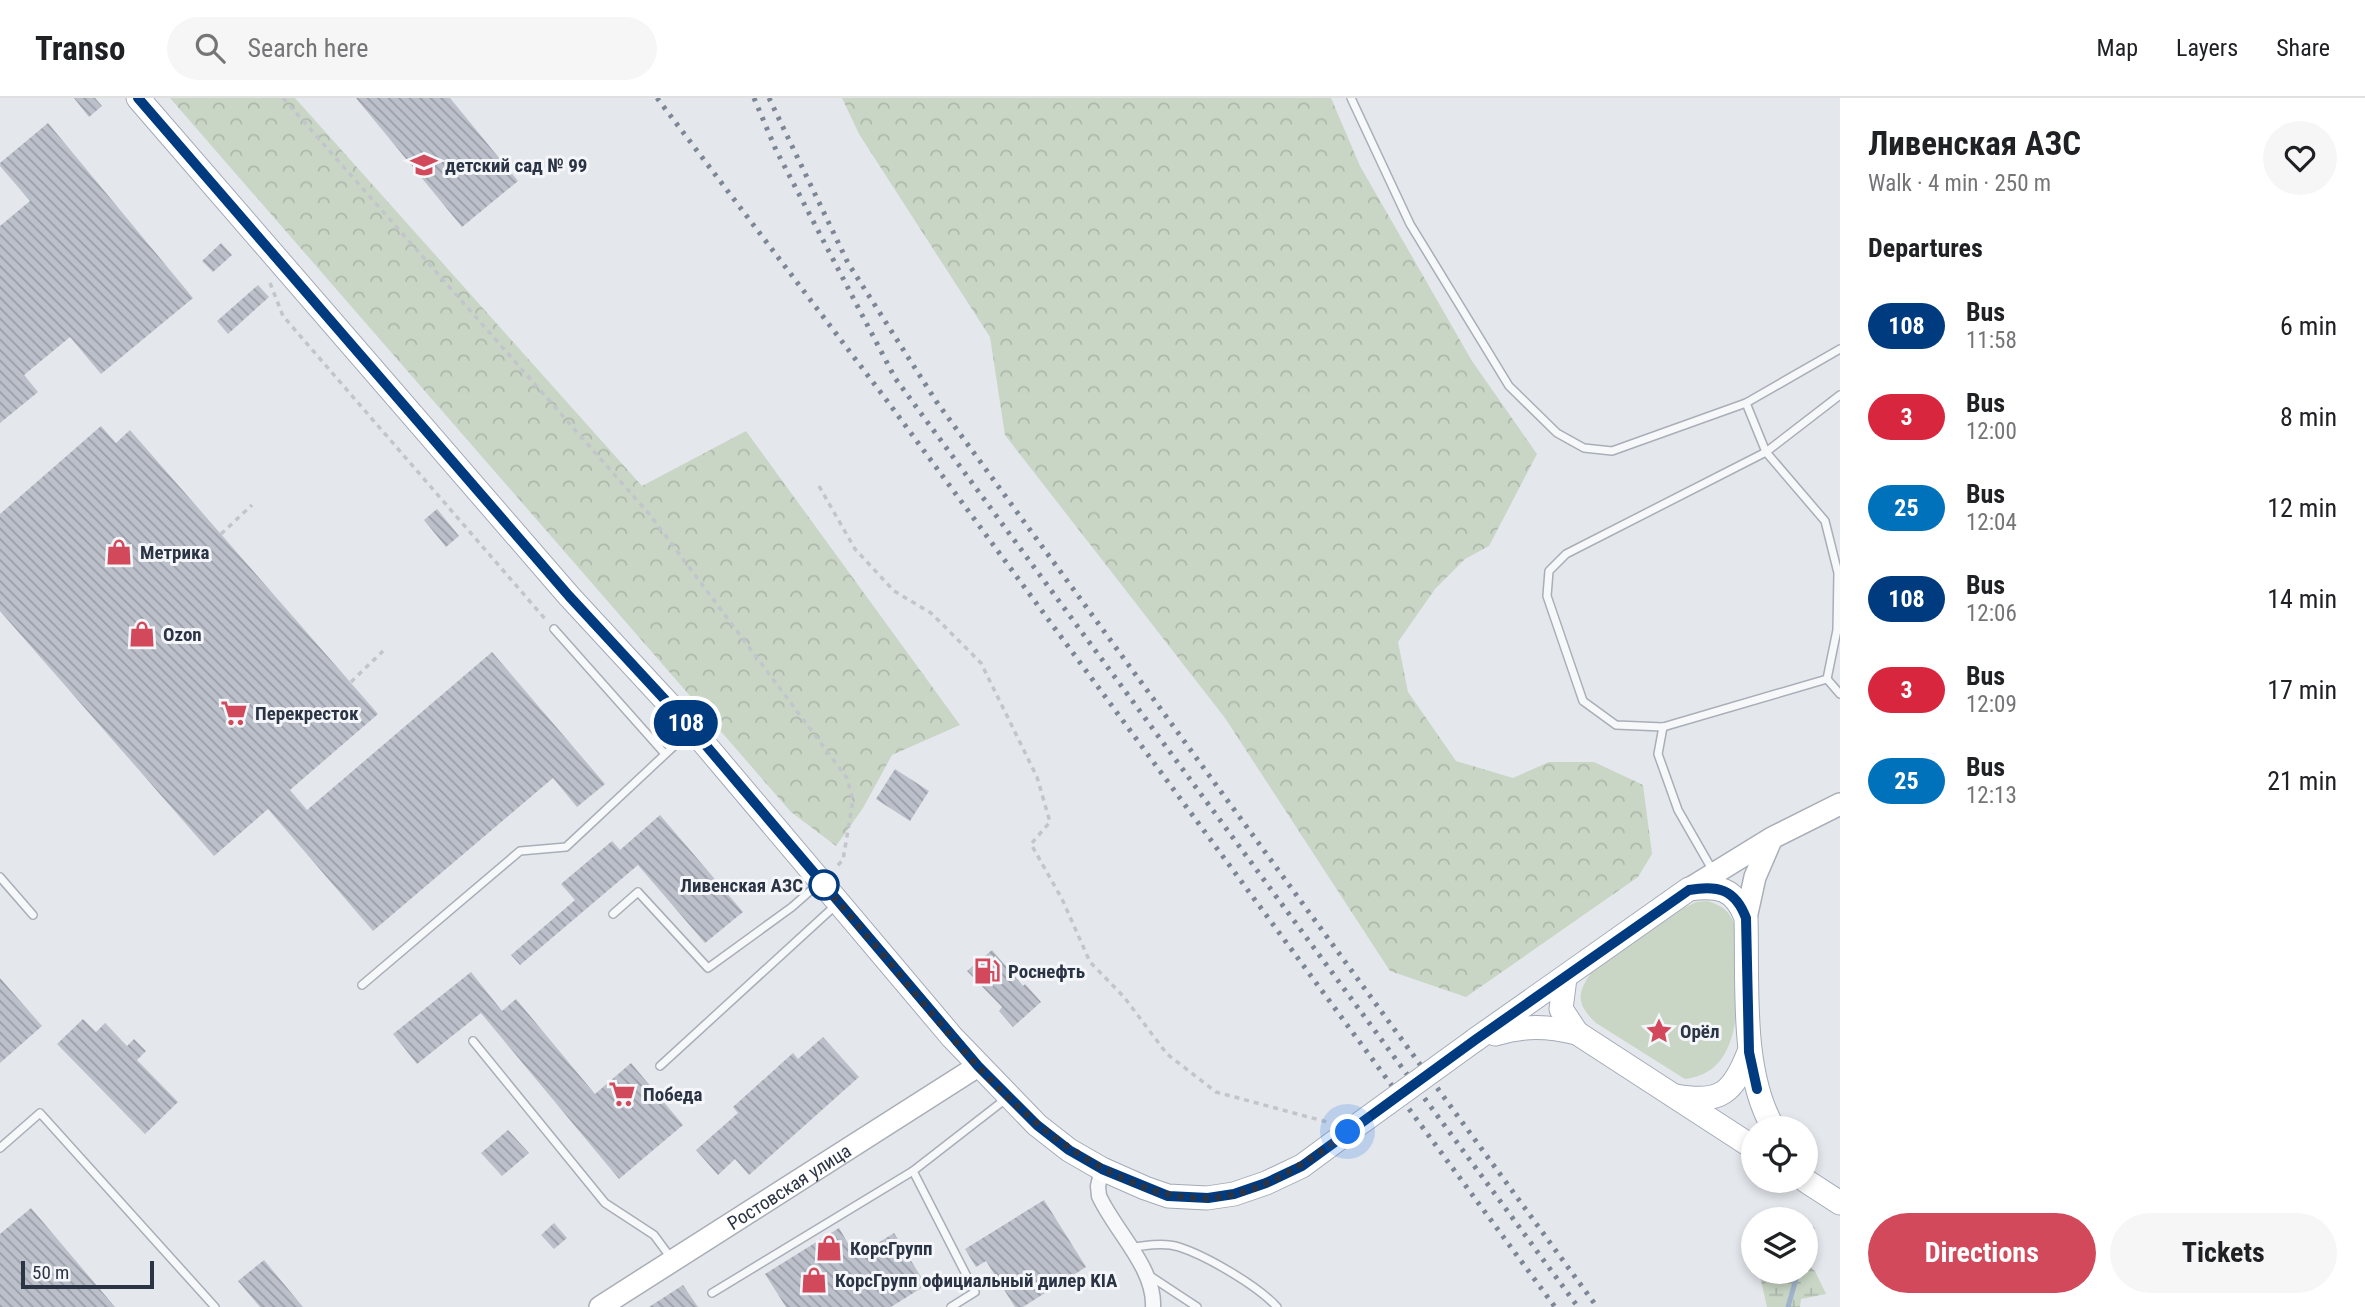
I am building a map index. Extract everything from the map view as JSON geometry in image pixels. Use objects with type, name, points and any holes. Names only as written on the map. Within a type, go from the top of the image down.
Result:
[{"type":"main road","points":[[138,98],[569,596],[692,729],[978,1066],[1037,1125],[1069,1150],[1102,1169],[1168,1196],[1208,1198],[1245,1190],[1302,1166],[1475,1040],[1689,890],[1705,887],[1731,894],[1741,903],[1746,918],[1749,1052],[1757,1089],[1768,1116]]},
{"type":"main road","points":[[1565,978],[1561,1009],[1577,1033]]},
{"type":"main road","points":[[1475,1040],[1526,1026],[1577,1033],[1741,1141]]},
{"type":"main road","points":[[1669,1094],[1702,1100],[1722,1094],[1739,1076],[1749,1052]]},
{"type":"main road","points":[[1818,1187],[1840,1203]]},
{"type":"street","points":[[1689,890],[1772,838],[1840,804]]},
{"type":"street","points":[[1746,918],[1755,877],[1772,838]]},
{"type":"street","name":"Ростовская улица","points":[[600,1307],[978,1066]]},
{"type":"street","points":[[1102,1169],[1099,1196],[1146,1274],[1153,1294],[1153,1307]]},
{"type":"lane","points":[[1350,98],[1410,224],[1509,386],[1557,433],[1584,448],[1612,451],[1746,403],[1840,349]]},
{"type":"lane","points":[[1827,679],[1662,727],[1616,725],[1583,701],[1547,596],[1549,571],[1566,554],[1766,452],[1840,396]]},
{"type":"lane","points":[[1746,403],[1766,452],[1825,521],[1838,573],[1837,630],[1827,679]]},
{"type":"lane","points":[[554,629],[665,754]]},
{"type":"lane","points":[[1827,679],[1840,694]]},
{"type":"lane","points":[[1662,727],[1658,754],[1678,810],[1715,874]]},
{"type":"lane","points":[[362,985],[520,851],[566,846],[692,729]]},
{"type":"lane","points":[[0,877],[33,915]]},
{"type":"lane","points":[[612,914],[638,892],[708,968],[792,907],[821,882]]},
{"type":"lane","points":[[660,1066],[839,902]]},
{"type":"lane","points":[[473,1041],[605,1203],[654,1235],[674,1261]]},
{"type":"lane","points":[[712,1293],[913,1171],[1009,1097]]},
{"type":"lane","points":[[0,1148],[40,1113],[215,1307]]},
{"type":"lane","points":[[913,1171],[975,1292],[951,1307]]},
{"type":"lane","points":[[1129,1247],[1166,1245],[1180,1248],[1243,1279],[1277,1307]]},
{"type":"lane","points":[[1146,1274],[1198,1307]]},
{"type":"path","points":[[283,98],[650,515],[847,778],[853,800],[843,860],[821,882]]},
{"type":"path","points":[[269,281],[283,316],[554,629]]},
{"type":"path","points":[[819,486],[855,549],[894,591],[931,613],[981,663],[1037,778],[1050,822],[1031,844],[1062,899],[1090,962],[1124,997],[1167,1054],[1216,1092],[1319,1119],[1348,1132]]},
{"type":"path","points":[[221,534],[252,505]]},
{"type":"path","points":[[351,682],[383,651]]},
{"type":"green space","points":[[170,98],[295,98],[642,486],[746,431],[960,725],[892,755],[863,808],[836,846],[791,812]]},
{"type":"green space","points":[[842,98],[1331,98],[1360,166],[1472,361],[1537,454],[1489,546],[1465,559],[1435,589],[1398,642],[1408,692],[1456,761],[1513,778],[1549,762],[1594,762],[1643,785],[1652,854],[1638,877],[1466,997],[1390,971],[1225,718],[1005,435],[990,337],[859,134]]},
{"type":"green space","points":[[1707,901],[1719,905],[1727,912],[1736,931],[1735,1020],[1730,1042],[1721,1060],[1706,1073],[1685,1079],[1596,1023],[1582,1005],[1581,993],[1591,973],[1682,909],[1696,902]]},
{"type":"green space","points":[[1818,1277],[1826,1294],[1801,1299],[1800,1307],[1767,1307],[1762,1284],[1818,1284]]},
{"type":"building","points":[[74,98],[95,98],[102,106],[89,117]]},
{"type":"building","points":[[356,98],[450,98],[518,181],[462,227]]},
{"type":"building","points":[[48,123],[193,298],[101,374],[70,337],[24,375],[38,392],[0,423],[0,226],[30,201],[0,163]]},
{"type":"building","points":[[221,243],[232,255],[213,272],[202,261]]},
{"type":"building","points":[[258,285],[269,297],[228,334],[217,321]]},
{"type":"building","points":[[101,426],[116,443],[130,430],[378,714],[290,790],[307,810],[492,652],[605,784],[577,807],[553,778],[373,931],[268,809],[214,856],[0,611],[0,514]]},
{"type":"building","points":[[437,509],[459,536],[446,547],[424,520]]},
{"type":"building","points":[[895,769],[929,791],[910,821],[876,799]]},
{"type":"building","points":[[660,815],[743,912],[705,943],[638,865],[520,965],[511,955],[575,900],[561,884],[612,841],[620,850]]},
{"type":"building","points":[[992,950],[1023,986],[1025,984],[1041,1002],[1013,1027],[999,1011],[1002,1007],[967,971]]},
{"type":"building","points":[[471,972],[502,1011],[516,999],[595,1094],[631,1063],[683,1125],[619,1179],[481,1013],[417,1064],[393,1034]]},
{"type":"building","points":[[0,978],[42,1026],[0,1063]]},
{"type":"building","points":[[83,1019],[96,1032],[105,1023],[127,1046],[134,1039],[146,1051],[137,1060],[178,1102],[145,1134],[57,1044]]},
{"type":"building","points":[[823,1037],[859,1077],[749,1175],[735,1159],[718,1175],[696,1150],[738,1113],[733,1107],[793,1053],[798,1059]]},
{"type":"building","points":[[508,1130],[529,1153],[502,1176],[481,1153]]},
{"type":"building","points":[[1044,1200],[1086,1267],[1023,1307],[1015,1307],[986,1261],[976,1267],[965,1249]]},
{"type":"building","points":[[31,1208],[115,1307],[0,1307],[0,1234]]},
{"type":"building","points":[[554,1223],[567,1238],[554,1249],[541,1235]]},
{"type":"building","points":[[839,1228],[856,1257],[894,1233],[926,1285],[891,1307],[786,1307],[765,1274]]},
{"type":"building","points":[[264,1260],[303,1307],[260,1307],[238,1281]]},
{"type":"building","points":[[683,1285],[698,1307],[649,1307]]},
{"type":"waterway","points":[[1788,1307],[1795,1284]]},
{"type":"railway","points":[[657,98],[888,402],[1555,1307]]},
{"type":"railway","points":[[754,98],[776,150],[895,378],[1578,1307]]},
{"type":"railway","points":[[769,98],[848,263],[936,401],[1597,1307]]},
{"type":"bus line","name":"108","points":[[138,98],[569,596],[692,729],[978,1066],[1037,1125],[1069,1150],[1102,1169],[1168,1196],[1208,1198],[1234,1194],[1266,1183],[1302,1166],[1475,1040],[1689,890],[1705,887],[1731,894],[1741,903],[1746,918],[1749,1052],[1757,1089]]},
{"type":"place","name":"детский сад № 99","points":[[424,165]]},
{"type":"place","name":"Метрика","points":[[119,552]]},
{"type":"place","name":"Ozon","points":[[142,634]]},
{"type":"place","name":"Перекресток","points":[[234,713]]},
{"type":"place","name":"Ливенская АЗС","points":[[824,885]]},
{"type":"place","name":"Роснефть","points":[[987,971]]},
{"type":"place","name":"Орёл","points":[[1659,1031]]},
{"type":"place","name":"Победа","points":[[622,1094]]},
{"type":"place","name":"КорсГрупп","points":[[829,1248]]},
{"type":"place","name":"КорсГрупп официальный дилер KIA","points":[[814,1280]]},
{"type":"route","points":[[824,885],[821,882],[978,1066],[1037,1125],[1069,1150],[1102,1169],[1168,1196],[1208,1198],[1234,1194],[1266,1183],[1302,1166],[1348,1132]]}]
